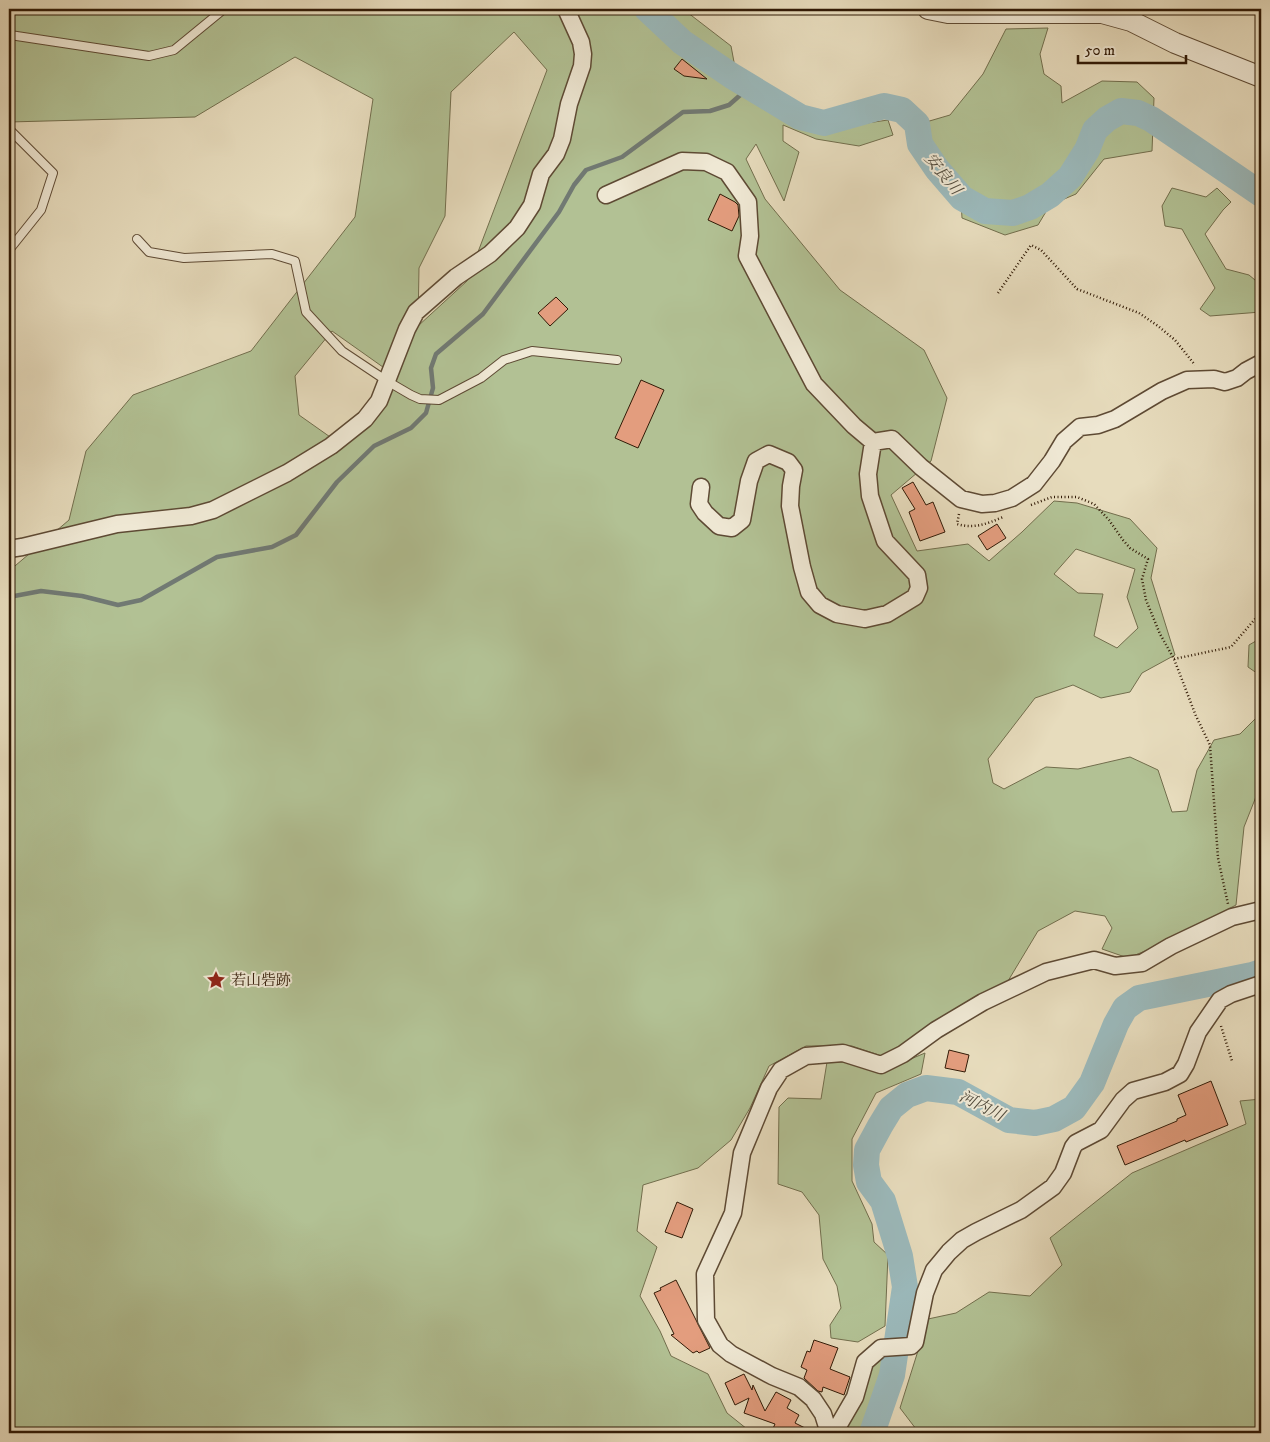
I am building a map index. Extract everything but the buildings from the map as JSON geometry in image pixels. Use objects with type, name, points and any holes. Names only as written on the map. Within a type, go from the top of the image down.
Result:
[{"type":"street","points":[[9,549],[117,524],[191,516],[213,510],[287,473],[332,446],[365,419],[379,400],[388,381],[394,359],[416,312],[456,277],[490,254],[517,228],[532,205],[541,174],[556,154],[562,138],[569,104],[582,66],[581,42],[566,9]]},
{"type":"street","points":[[928,9],[948,13],[1102,13],[1131,21],[1175,43],[1261,77]]},
{"type":"street","points":[[606,195],[682,161],[706,162],[727,172],[748,202],[750,236],[747,256],[814,384],[854,426],[873,442],[892,439],[961,499],[982,504],[995,503],[1012,498],[1034,484],[1052,461],[1064,441],[1080,427],[1098,425],[1114,419],[1162,391],[1187,380],[1214,379],[1225,382],[1237,378],[1261,363]]},
{"type":"street","points":[[702,487],[699,504],[705,513],[719,526],[732,528],[742,520],[749,480],[756,461],[769,454],[788,462],[794,470],[790,486],[790,506],[809,592],[820,605],[837,614],[865,619],[887,614],[914,597],[919,588],[916,575],[885,541],[870,496],[868,474],[873,442]]},
{"type":"street","points":[[1261,910],[1232,917],[1171,946],[1142,963],[1115,966],[1094,960],[1046,972],[983,1002],[936,1030],[903,1054],[881,1065],[843,1053],[806,1056],[782,1070],[769,1088],[742,1153],[733,1214],[704,1274],[706,1320],[720,1344],[732,1354],[772,1376],[798,1387],[813,1399],[823,1414],[827,1432],[837,1428],[855,1397],[865,1362],[881,1348],[911,1346],[914,1342],[925,1293],[934,1270],[949,1252],[962,1240],[1021,1210],[1053,1187],[1063,1173],[1076,1143],[1101,1130],[1123,1100],[1133,1091],[1165,1082],[1180,1074],[1186,1064],[1198,1032],[1220,1000],[1231,994],[1261,984]]},
{"type":"lane","points":[[9,44],[10,35],[149,56],[174,50],[224,9]]},
{"type":"lane","points":[[9,129],[53,173],[41,210],[9,250]]},
{"type":"lane","points":[[137,239],[149,252],[184,258],[272,254],[295,261],[306,312],[342,351],[410,395],[420,399],[439,400],[481,378],[504,360],[532,350],[617,360]]},
{"type":"path","points":[[998,293],[1031,245],[1041,250],[1077,289],[1139,313],[1158,326],[1176,340],[1204,379]]},
{"type":"path","points":[[1024,508],[1052,497],[1077,497],[1094,504],[1130,548],[1148,559],[1142,579],[1146,600],[1160,634],[1174,659],[1196,716],[1210,745],[1218,858],[1225,897],[1232,917]]},
{"type":"path","points":[[961,499],[957,524],[967,527],[980,526],[1008,515]]},
{"type":"path","points":[[1174,659],[1231,647],[1261,612]]},
{"type":"path","points":[[1215,1008],[1232,1061]]},
{"type":"green space","points":[[9,9],[683,9],[731,46],[734,62],[727,77],[818,130],[888,120],[893,135],[859,146],[816,139],[783,125],[783,141],[799,152],[784,201],[756,144],[746,159],[765,199],[840,290],[924,350],[947,398],[931,461],[891,495],[917,551],[968,544],[989,561],[1054,501],[1077,503],[1130,519],[1157,548],[1151,578],[1175,655],[1142,673],[1130,692],[1101,698],[1073,685],[1035,698],[988,759],[993,783],[1004,789],[1046,767],[1078,769],[1130,757],[1158,770],[1172,812],[1187,811],[1197,770],[1214,740],[1240,734],[1261,713],[1261,784],[1244,827],[1236,905],[1150,949],[1128,958],[1102,949],[1112,928],[1105,916],[1075,911],[1038,931],[1008,981],[960,1006],[906,1043],[882,1056],[852,1046],[806,1046],[769,1066],[750,1108],[731,1140],[698,1168],[643,1185],[637,1231],[657,1247],[640,1296],[660,1331],[671,1356],[708,1374],[727,1413],[752,1433],[9,1433],[9,571],[69,520],[86,451],[133,395],[251,351],[355,217],[373,99],[295,57],[195,117],[9,122]],"holes":[[[514,32],[547,70],[467,281],[418,326],[419,268],[445,216],[451,92]],[[332,331],[397,377],[375,417],[333,439],[299,415],[295,376]],[[1076,549],[1135,569],[1127,597],[1138,628],[1117,648],[1094,636],[1103,594],[1078,593],[1054,574]]]},
{"type":"green space","points":[[1048,28],[1040,54],[1044,74],[1061,86],[1062,103],[1102,81],[1137,82],[1154,98],[1152,151],[1104,159],[1076,194],[1050,205],[1038,225],[1005,235],[962,218],[960,185],[925,141],[926,122],[950,115],[983,74],[1006,29]]},
{"type":"green space","points":[[1172,188],[1206,197],[1217,188],[1231,202],[1205,234],[1226,269],[1249,275],[1261,285],[1261,312],[1210,316],[1200,309],[1215,288],[1182,229],[1165,226],[1162,206]]},
{"type":"green space","points":[[1261,638],[1261,676],[1248,667],[1249,645]]},
{"type":"green space","points":[[925,1053],[921,1074],[876,1093],[852,1139],[852,1181],[872,1224],[874,1242],[888,1255],[885,1326],[858,1342],[831,1338],[830,1325],[841,1308],[837,1286],[823,1259],[819,1215],[802,1192],[778,1184],[779,1107],[788,1098],[821,1099],[827,1062],[847,1062],[880,1072]]},
{"type":"green space","points":[[1261,1099],[1261,1433],[915,1433],[916,1429],[900,1408],[928,1319],[956,1313],[989,1292],[1030,1296],[1062,1265],[1050,1238],[1132,1173],[1246,1124],[1240,1101]]},
{"type":"green space","points":[[882,1358],[883,1383],[865,1433],[841,1433],[872,1365]]},
{"type":"waterway","name":"安良川","points":[[647,9],[682,42],[732,76],[800,117],[824,123],[884,106],[902,110],[917,124],[920,144],[937,169],[962,198],[985,211],[1013,213],[1030,207],[1050,195],[1070,177],[1087,150],[1095,130],[1107,119],[1121,111],[1138,113],[1151,119],[1261,194]]},
{"type":"waterway","points":[[9,597],[41,591],[82,596],[118,605],[141,600],[217,557],[272,547],[296,535],[337,482],[374,446],[411,428],[426,413],[433,388],[431,368],[436,354],[483,314],[559,212],[574,185],[586,170],[622,157],[683,112],[710,111],[729,105],[751,87]]},
{"type":"waterway","name":"河内川","points":[[872,1433],[892,1375],[905,1287],[900,1256],[883,1201],[869,1182],[866,1165],[867,1150],[891,1108],[907,1095],[926,1088],[958,1092],[1009,1120],[1035,1123],[1054,1119],[1074,1108],[1092,1083],[1116,1024],[1125,1008],[1139,998],[1261,972]]},
{"type":"place","name":"若山砦跡","points":[[216,980]]}]
